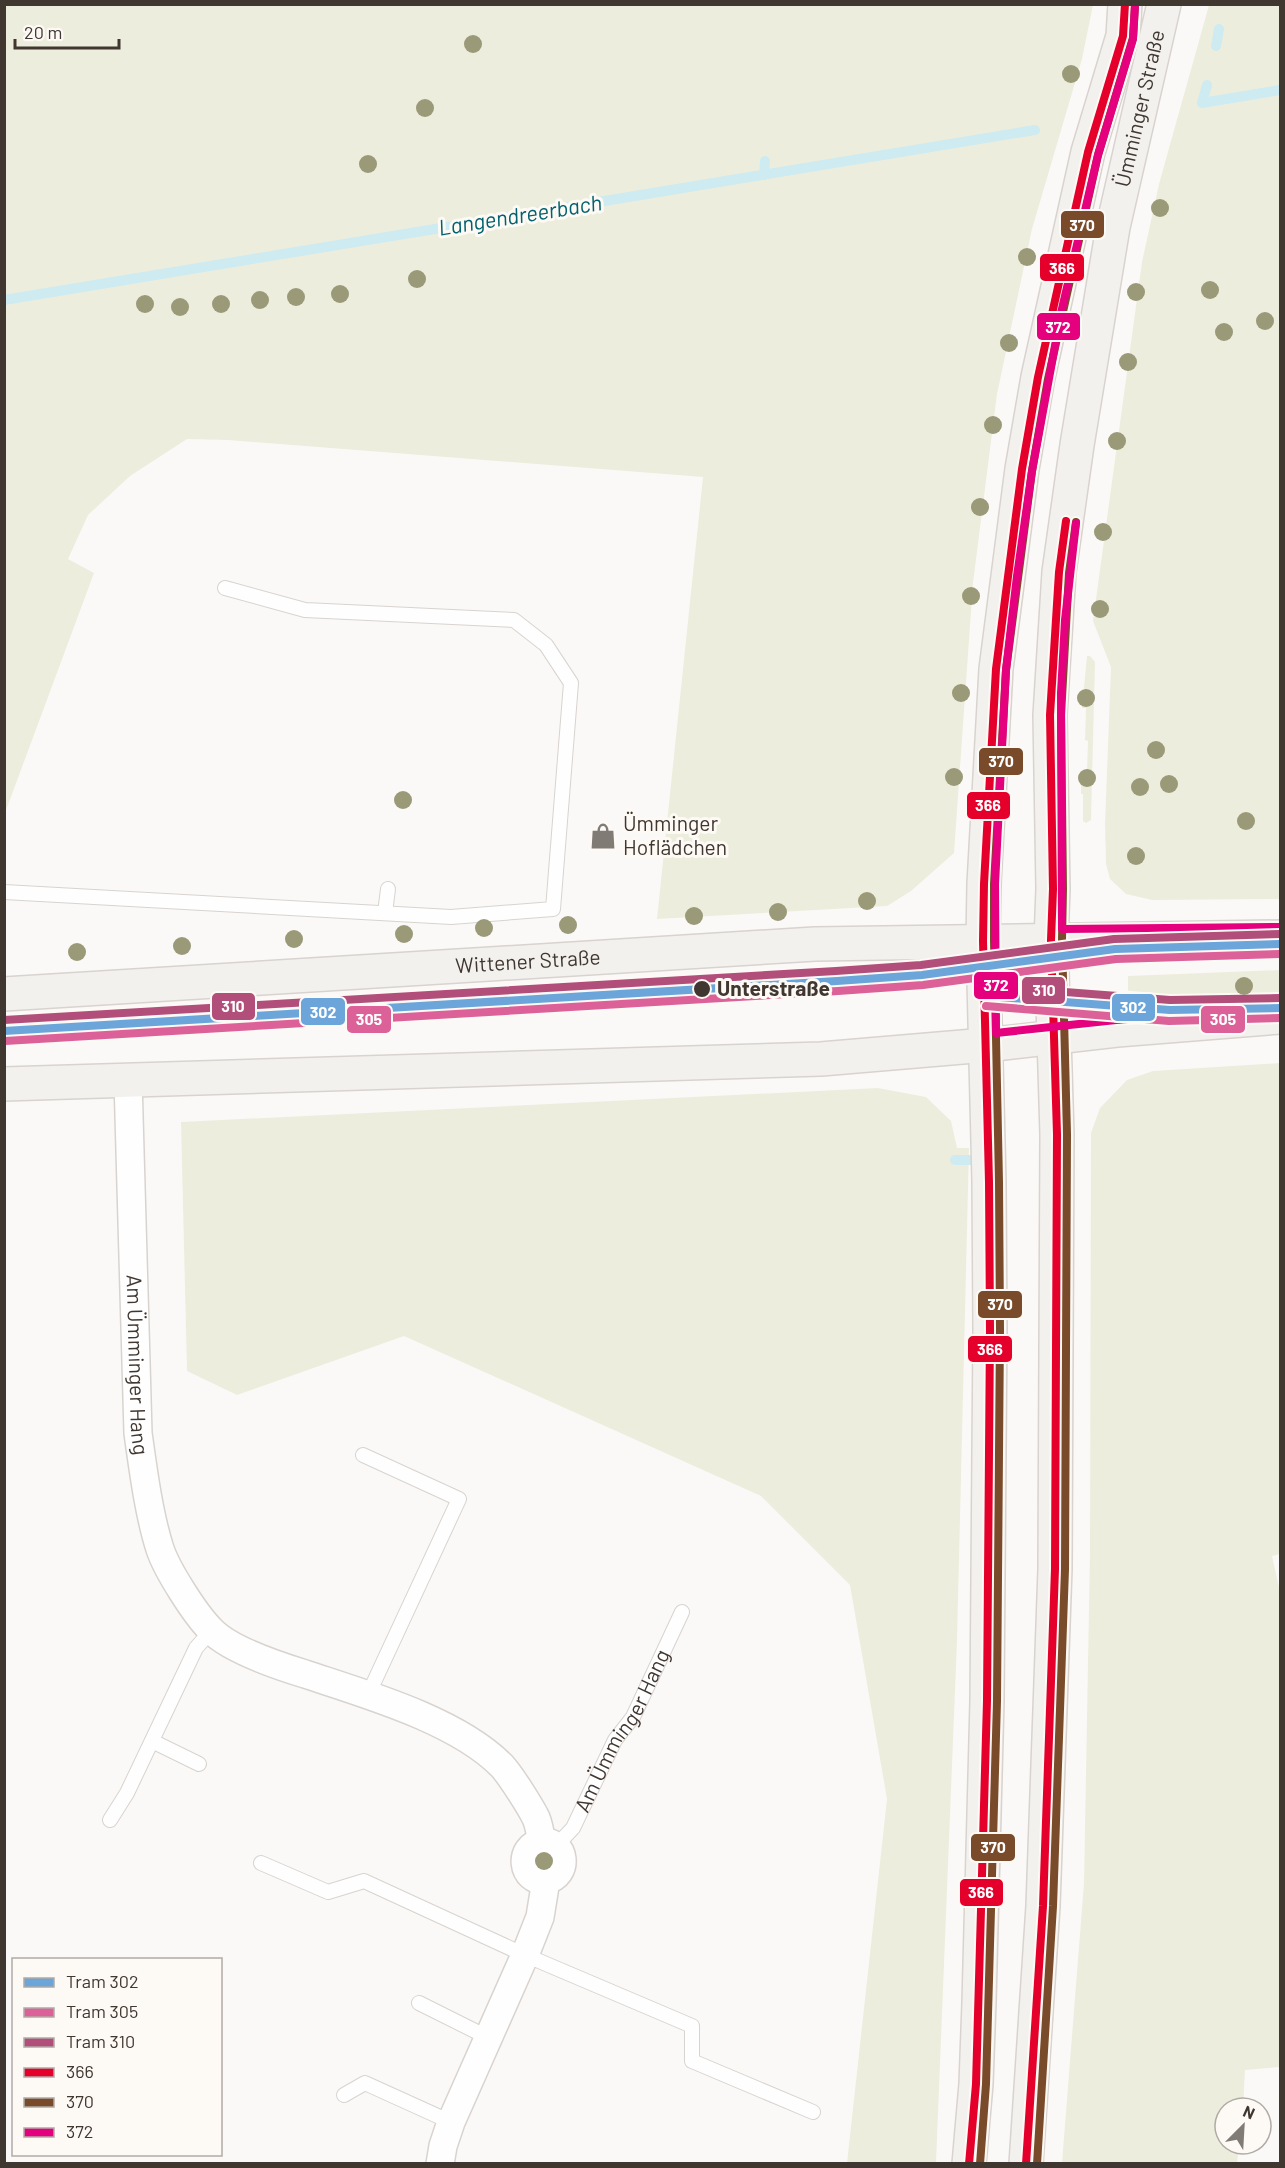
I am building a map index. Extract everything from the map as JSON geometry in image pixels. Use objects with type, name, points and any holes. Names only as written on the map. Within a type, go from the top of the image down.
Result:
[{"type":"main road","name":"Ümminger Straße","points":[[969,2163],[979,2014],[987,1713],[990,1318],[983,941],[996,669],[1022,469],[1051,311],[1088,152],[1123,36],[1125,4]]},
{"type":"main road","name":"Ümminger Straße","points":[[1026,2163],[1043,1906],[1056,1569],[1057,1134],[1051,940],[1053,889],[1050,715],[1059,572],[1113,227],[1164,4]]},
{"type":"main road","points":[[1051,940],[1281,937]]},
{"type":"main road","name":"Wittener Straße","points":[[4,994],[815,944],[1051,940]]},
{"type":"main road","points":[[4,1084],[821,1059],[986,1045],[1117,1030],[1281,1017]]},
{"type":"street","name":"Am Ümminger Hang","points":[[128,1080],[138,1432],[160,1550],[185,1597],[211,1631],[246,1652],[288,1669],[368,1695],[466,1738],[502,1767],[536,1817],[549,1844],[562,1854],[563,1864],[559,1873],[546,1880],[540,1917],[452,2122],[443,2146],[440,2163]]},
{"type":"lane","points":[[4,892],[451,917],[553,909],[571,683],[546,645],[514,620],[305,610],[225,588]]},
{"type":"lane","points":[[385,913],[388,889]]},
{"type":"lane","points":[[363,1455],[459,1498],[368,1695]]},
{"type":"lane","name":"Am Ümminger Hang","points":[[549,1844],[573,1828],[615,1740],[633,1717],[682,1612]]},
{"type":"lane","points":[[110,1820],[127,1793],[196,1648],[211,1631]]},
{"type":"lane","points":[[152,1741],[199,1764]]},
{"type":"lane","points":[[261,1863],[328,1892],[364,1881],[692,2026],[692,2061],[813,2112]]},
{"type":"lane","points":[[419,2003],[489,2038]]},
{"type":"lane","points":[[344,2095],[365,2083],[452,2122]]},
{"type":"green space","points":[[4,5],[1093,5],[1082,59],[1032,229],[997,394],[973,583],[954,853],[911,891],[887,906],[657,919],[703,477],[228,440],[187,439],[130,476],[88,515],[68,559],[94,573],[5,813]]},
{"type":"green space","points":[[1209,5],[1280,5],[1280,899],[1152,900],[1126,894],[1110,879],[1106,864],[1105,824],[1111,667],[1093,621],[1142,262],[1159,184]]},
{"type":"green space","points":[[1087,656],[1095,662],[1091,820],[1086,823],[1083,821],[1081,771],[1087,771],[1086,708],[1082,708]]},
{"type":"green space","points":[[1280,970],[1280,998],[1247,1001],[1128,1000],[1128,976]]},
{"type":"green space","points":[[1280,1063],[1280,1554],[1272,1556],[1280,1592],[1280,2067],[1245,2070],[1244,2096],[1213,2096],[1213,2156],[1238,2156],[1237,2163],[1062,2163],[1084,1883],[1090,1553],[1091,1133],[1100,1108],[1127,1080],[1153,1071]]},
{"type":"green space","points":[[878,1088],[926,1097],[951,1121],[957,1148],[969,1148],[957,1641],[936,2163],[847,2163],[887,1799],[850,1585],[761,1496],[404,1336],[237,1395],[187,1371],[181,1122]]},
{"type":"waterway","points":[[1216,46],[1219,29]]},
{"type":"waterway","name":"Langendreerbach","points":[[1207,85],[1202,103],[1280,90]]},
{"type":"waterway","name":"Langendreerbach","points":[[4,300],[1035,130]]},
{"type":"waterway","points":[[764,175],[765,161]]},
{"type":"waterway","points":[[955,1160],[985,1160]]},
{"type":"tram line","name":"310","points":[[4,1020],[836,971],[921,965],[1114,939],[1280,934]]},
{"type":"tram line","name":"302","points":[[4,1031],[837,981],[922,975],[1115,949],[1280,944]]},
{"type":"tram line","name":"305","points":[[5,1041],[838,991],[923,985],[1116,959],[1280,954]]},
{"type":"tram line","name":"310","points":[[988,986],[1170,1000],[1279,998]]},
{"type":"tram line","name":"302","points":[[987,996],[1170,1010],[1280,1008]]},
{"type":"tram line","name":"305","points":[[986,1006],[1169,1021],[1280,1018]]},
{"type":"transit line","name":"366","points":[[969,2164],[976,2084],[987,1701],[990,1329],[983,941],[996,669],[1022,469],[1038,377],[1088,152],[1123,36],[1125,4]]},
{"type":"transit line","name":"370","points":[[980,2164],[986,2084],[997,1701],[1000,1329],[994,884],[1006,670],[1032,471],[1048,379],[1098,155],[1133,38],[1135,5]]},
{"type":"transit line","name":"372","points":[[1135,5],[1133,39],[1098,155],[1061,313],[1032,471],[1017,576],[1006,670],[995,884],[996,1033],[1116,1020],[1279,1007]]},
{"type":"transit line","name":"366","points":[[1026,2164],[1043,1906],[1055,1569],[1057,1134],[1051,940],[1053,889],[1050,715],[1059,572],[1066,521]]},
{"type":"transit line","name":"370","points":[[1037,2164],[1053,1906],[1065,1569],[1067,1134],[1062,940],[1061,715],[1069,573],[1076,522]]},
{"type":"transit line","name":"372","points":[[1076,523],[1065,620],[1061,693],[1062,929],[1280,927]]},
{"type":"place","name":"Ümminger Hoflädchen","points":[[603,836]]},
{"type":"place","name":"Unterstraße","points":[[702,989]]}]
